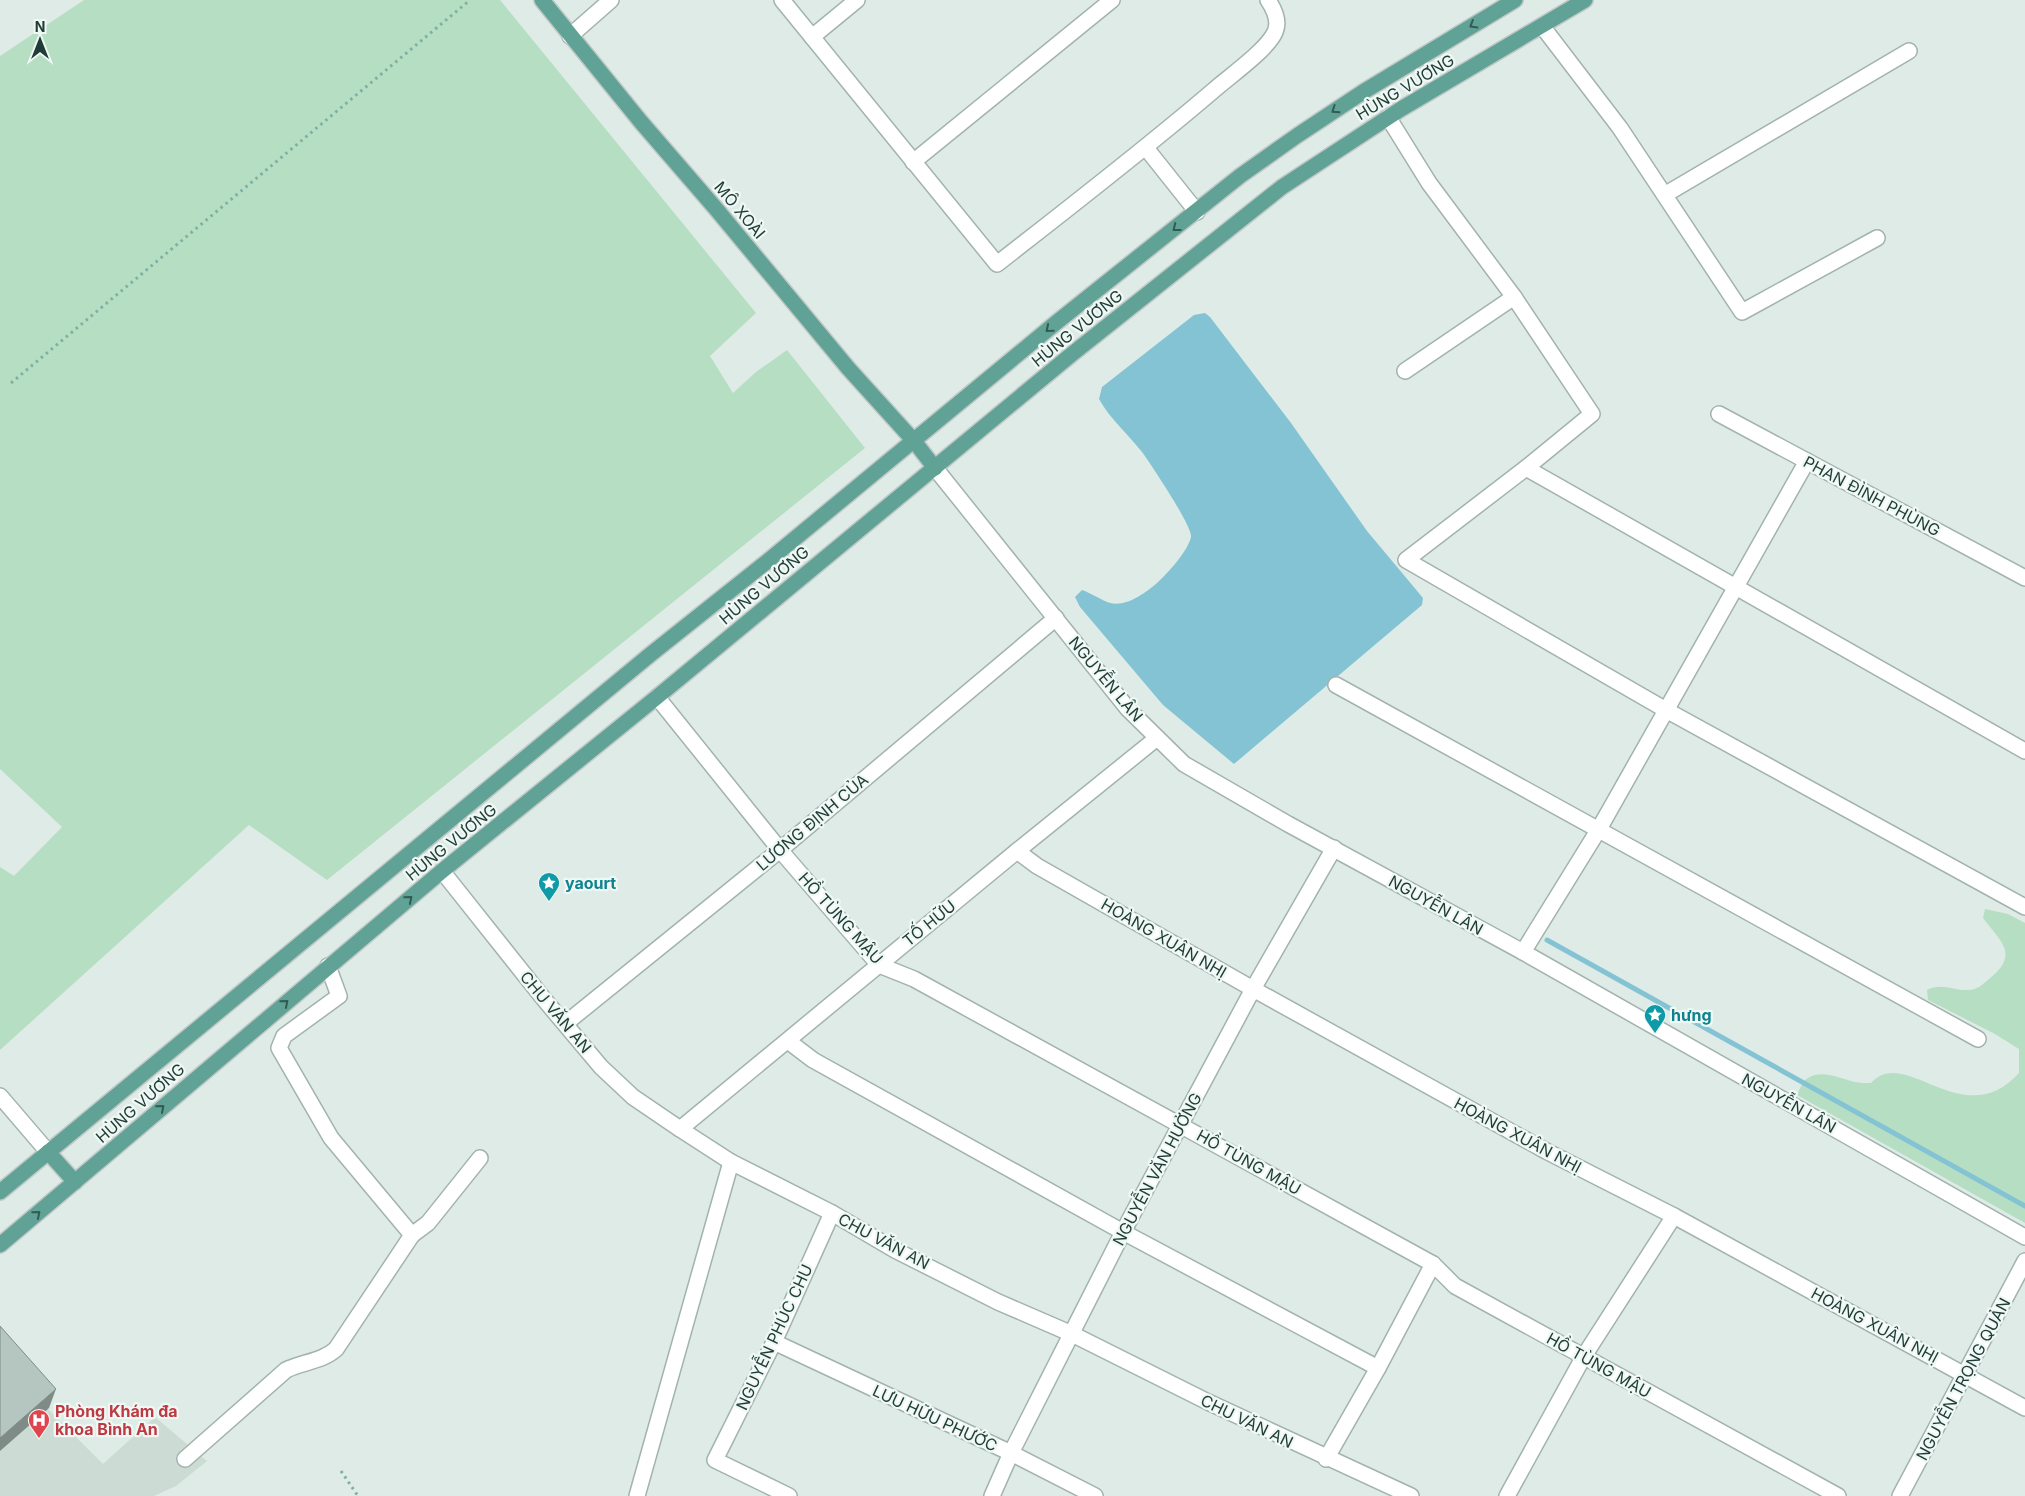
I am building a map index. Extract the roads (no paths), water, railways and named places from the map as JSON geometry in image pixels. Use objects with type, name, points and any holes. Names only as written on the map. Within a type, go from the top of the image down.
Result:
[{"type":"main road","name":"MÔ XOÀI","points":[[542,0],[641,122],[848,368],[914,441],[935,468]]},
{"type":"main road","name":"HÙNG VƯƠNG","points":[[0,1192],[504,774],[1065,316],[1240,176],[1346,102],[1515,0]]},
{"type":"main road","name":"HÙNG VƯƠNG","points":[[0,1245],[442,871],[657,698],[1072,354],[1282,187],[1388,117],[1585,0]]},
{"type":"main road","points":[[48,1152],[75,1182]]},
{"type":"street","points":[[570,36],[611,0]]},
{"type":"street","points":[[782,0],[997,264],[1146,148],[1266,44],[1277,26],[1274,10],[1268,0]]},
{"type":"street","points":[[812,37],[857,0]]},
{"type":"street","points":[[913,162],[1112,0]]},
{"type":"street","points":[[1542,26],[1620,128],[1666,194],[1742,312],[1877,238]]},
{"type":"street","points":[[1666,194],[1909,51]]},
{"type":"street","points":[[1388,117],[1429,183],[1514,297],[1592,414],[1526,468],[1406,560],[1666,710],[2025,907]]},
{"type":"street","points":[[1146,148],[1197,212]]},
{"type":"street","points":[[1405,371],[1514,297]]},
{"type":"street","name":"PHAN ĐÌNH PHÙNG","points":[[1719,414],[2025,578]]},
{"type":"street","points":[[1523,952],[1599,829],[1807,461]]},
{"type":"street","name":"NGUYỄN LÂN","points":[[935,468],[1128,709],[1184,764],[1288,824],[1523,952],[2025,1237]]},
{"type":"street","points":[[1526,468],[2025,751]]},
{"type":"street","name":"LƯƠNG ĐỊNH CỦA","points":[[566,1023],[780,850],[1056,618]]},
{"type":"street","points":[[1336,685],[1978,1039]]},
{"type":"street","name":"HỒ TÙNG MẬU","points":[[657,698],[780,850],[879,965],[914,979],[1181,1124],[1433,1264],[1455,1286],[1838,1496]]},
{"type":"street","name":"TỐ HỮU","points":[[680,1129],[1017,850],[1157,738]]},
{"type":"street","name":"NGUYỄN VĂN HƯỞNG","points":[[992,1496],[1010,1453],[1123,1232],[1253,989],[1334,848]]},
{"type":"street","name":"HOÀNG XUÂN NHỊ","points":[[1017,850],[1037,866],[1253,989],[1546,1151],[1674,1216],[1966,1374],[2025,1408]]},
{"type":"street","name":"CHU VĂN AN","points":[[442,871],[543,998],[602,1067],[633,1096],[731,1162],[832,1213],[895,1250],[998,1302],[1072,1334],[1326,1459],[1410,1496]]},
{"type":"street","points":[[328,966],[339,996],[284,1036],[279,1048],[331,1138],[412,1235]]},
{"type":"street","points":[[788,1041],[813,1060],[1123,1232],[1378,1368]]},
{"type":"street","points":[[0,1096],[48,1152]]},
{"type":"street","points":[[185,1459],[286,1370],[301,1363],[328,1356],[336,1349],[412,1235],[428,1223],[480,1158]]},
{"type":"street","points":[[637,1496],[731,1162]]},
{"type":"street","name":"NGUYỄN PHÚC CHU","points":[[789,1496],[715,1460],[774,1342],[832,1213]]},
{"type":"street","points":[[1506,1496],[1584,1356],[1674,1216]]},
{"type":"street","name":"NGUYỄN TRỌNG QUẢN","points":[[1900,1496],[2025,1261]]},
{"type":"street","points":[[1326,1459],[1378,1368],[1433,1264]]},
{"type":"street","name":"LƯU HỮU PHƯỚC","points":[[774,1342],[1010,1453],[1095,1496]]},
{"type":"water","points":[[1205,313],[1291,423],[1367,531],[1423,598],[1422,605],[1234,764],[1163,705],[1080,607],[1075,597],[1082,590],[1110,603],[1116,604],[1129,601],[1141,595],[1167,574],[1189,543],[1190,531],[1170,495],[1142,452],[1114,420],[1099,399],[1102,387],[1194,315]]},
{"type":"waterway","points":[[1547,940],[2025,1206]]},
{"type":"place","name":"yaourt","points":[[549,902]]},
{"type":"place","name":"hưng","points":[[1655,1034]]},
{"type":"place","name":"Phòng Khám đa khoa Bình An","points":[[39,1439]]}]
